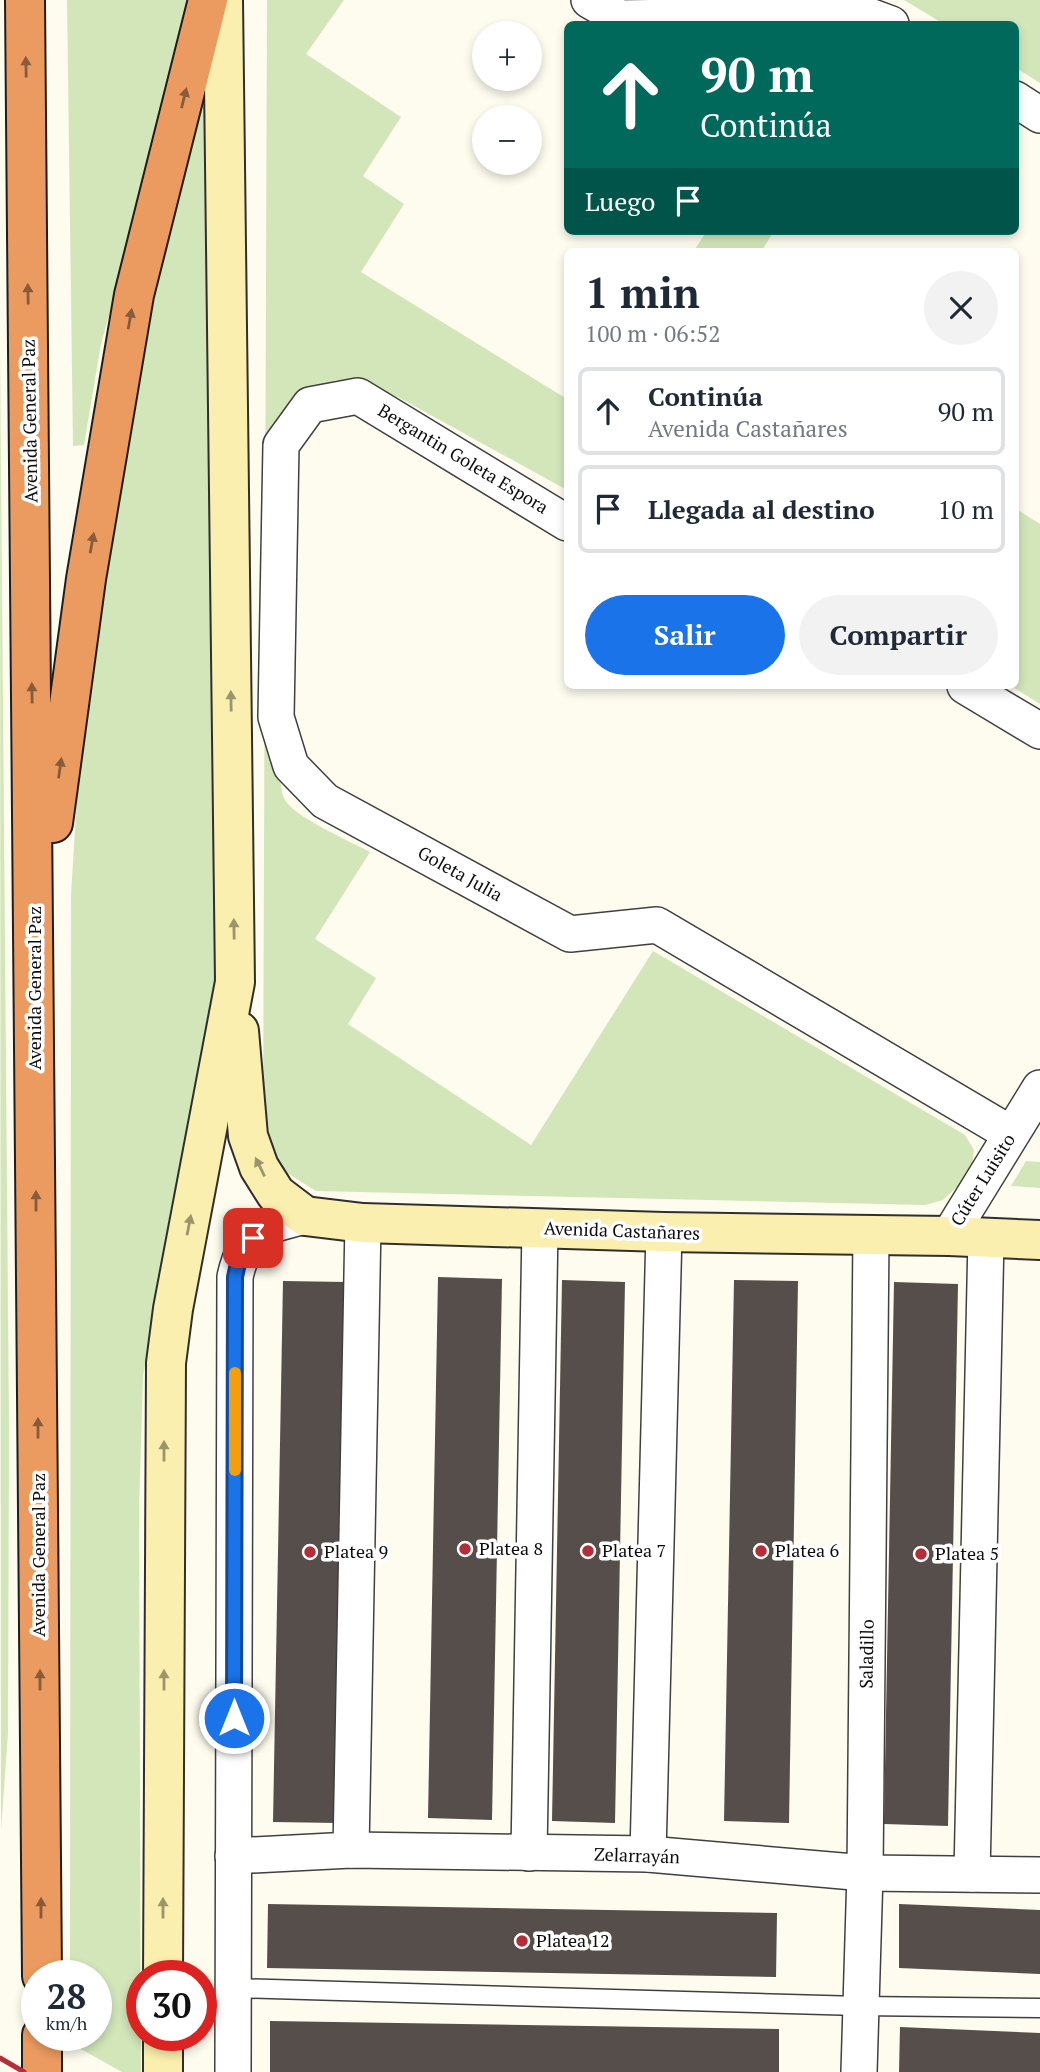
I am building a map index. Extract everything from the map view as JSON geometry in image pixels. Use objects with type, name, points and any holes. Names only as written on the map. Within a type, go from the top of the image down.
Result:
[{"type":"highway","name":"Avenida General Paz","points":[[25,0],[35,957],[41,1960]]},
{"type":"highway","points":[[35,957],[86,579],[134,295],[208,0]]},
{"type":"highway","points":[[42,2051],[42,2072]]},
{"type":"street","points":[[223,0],[234,982],[248,1136],[259,1167],[276,1194],[305,1216]]},
{"type":"street","points":[[589,0],[620,18],[864,14],[883,21]]},
{"type":"street","points":[[1019,102],[1040,115]]},
{"type":"street","name":"Bergantin Goleta Espora","points":[[358,396],[564,521]]},
{"type":"street","name":"Goleta Julia","points":[[358,396],[310,405],[282,445],[276,716],[291,766],[326,801],[570,934],[657,925],[1011,1134]]},
{"type":"street","points":[[970,689],[1040,731]]},
{"type":"street","points":[[163,1960],[166,1363],[234,982]]},
{"type":"street","name":"Cúter Luisito","points":[[948,1236],[1040,1088]]},
{"type":"street","name":"Avenida Castañares","points":[[233,1856],[235,1277],[239,1259],[253,1238],[268,1225],[305,1216],[363,1223],[664,1233],[948,1236],[1040,1240]]},
{"type":"street","points":[[351,1850],[363,1223]]},
{"type":"street","points":[[530,1853],[540,1228]]},
{"type":"street","points":[[648,1854],[664,1233]]},
{"type":"street","name":"Saladillo","points":[[859,2072],[865,1873],[871,1236]]},
{"type":"street","points":[[972,1874],[986,1238]]},
{"type":"street","name":"Zelarrayán","points":[[233,1856],[351,1850],[648,1854],[865,1873],[1040,1875]]},
{"type":"street","points":[[233,1856],[233,2072]]},
{"type":"street","points":[[163,2051],[163,2072]]},
{"type":"lane","points":[[234,1988],[859,2006],[1040,2008]]},
{"type":"green space","points":[[67,0],[190,0],[178,68],[101,344],[84,445],[73,446]]},
{"type":"green space","points":[[267,0],[344,0],[306,54],[401,117],[363,176],[404,204],[361,272],[564,397],[564,488],[398,397],[362,382],[337,380],[314,387],[295,404],[280,776],[284,798],[298,813],[370,852],[315,939],[376,978],[348,1024],[531,1145],[653,951],[965,1135],[974,1150],[972,1166],[959,1185],[943,1200],[925,1205],[316,1191],[273,1164],[263,1141]]},
{"type":"green space","points":[[904,0],[1040,0],[1040,83],[1019,70],[1019,21],[939,21]]},
{"type":"green space","points":[[215,38],[216,980],[143,1376],[139,1508],[141,1960],[126,1960],[126,2051],[141,2051],[141,2072],[122,2072],[84,2051],[112,2051],[112,1960],[70,1960],[71,895],[86,651],[163,221]]},
{"type":"green space","points":[[704,235],[772,235],[763,248],[696,248]]},
{"type":"green space","points":[[0,349],[9,1426],[8,1733],[1,1830]]},
{"type":"green space","points":[[1019,511],[1040,524],[1040,704],[1016,689],[1019,689]]},
{"type":"green space","points":[[1026,1161],[1040,1162],[1040,1188],[1011,1186]]},
{"type":"building","name":"Platea 8","points":[[438,1277],[502,1279],[492,1820],[428,1818]]},
{"type":"building","name":"Platea 7","points":[[562,1280],[625,1282],[615,1823],[552,1821]]},
{"type":"building","name":"Platea 6","points":[[734,1280],[798,1281],[789,1823],[724,1821]]},
{"type":"building","name":"Platea 9","points":[[283,1281],[347,1282],[337,1823],[273,1822]]},
{"type":"building","name":"Platea 5","points":[[894,1282],[958,1284],[948,1826],[884,1824]]},
{"type":"building","name":"Platea 12","points":[[268,1904],[777,1913],[776,1977],[267,1968]]},
{"type":"building","points":[[899,1904],[1040,1910],[1040,1974],[899,1968]]},
{"type":"building","points":[[270,2021],[779,2029],[779,2072],[270,2072]]},
{"type":"building","points":[[900,2027],[1040,2033],[1040,2072],[899,2072]]},
{"type":"railway","points":[[0,2058],[24,2072]]},
{"type":"slow traffic","points":[[235,1373],[235,1470]]},
{"type":"place","name":"Platea 8","points":[[465,1549]]},
{"type":"place","name":"Platea 7","points":[[588,1551]]},
{"type":"place","name":"Platea 6","points":[[761,1551]]},
{"type":"place","name":"Platea 9","points":[[310,1552]]},
{"type":"place","name":"Platea 5","points":[[921,1554]]},
{"type":"place","name":"Platea 12","points":[[522,1941]]},
{"type":"route","points":[[234,1718],[235,1277],[239,1259],[253,1238]]}]
